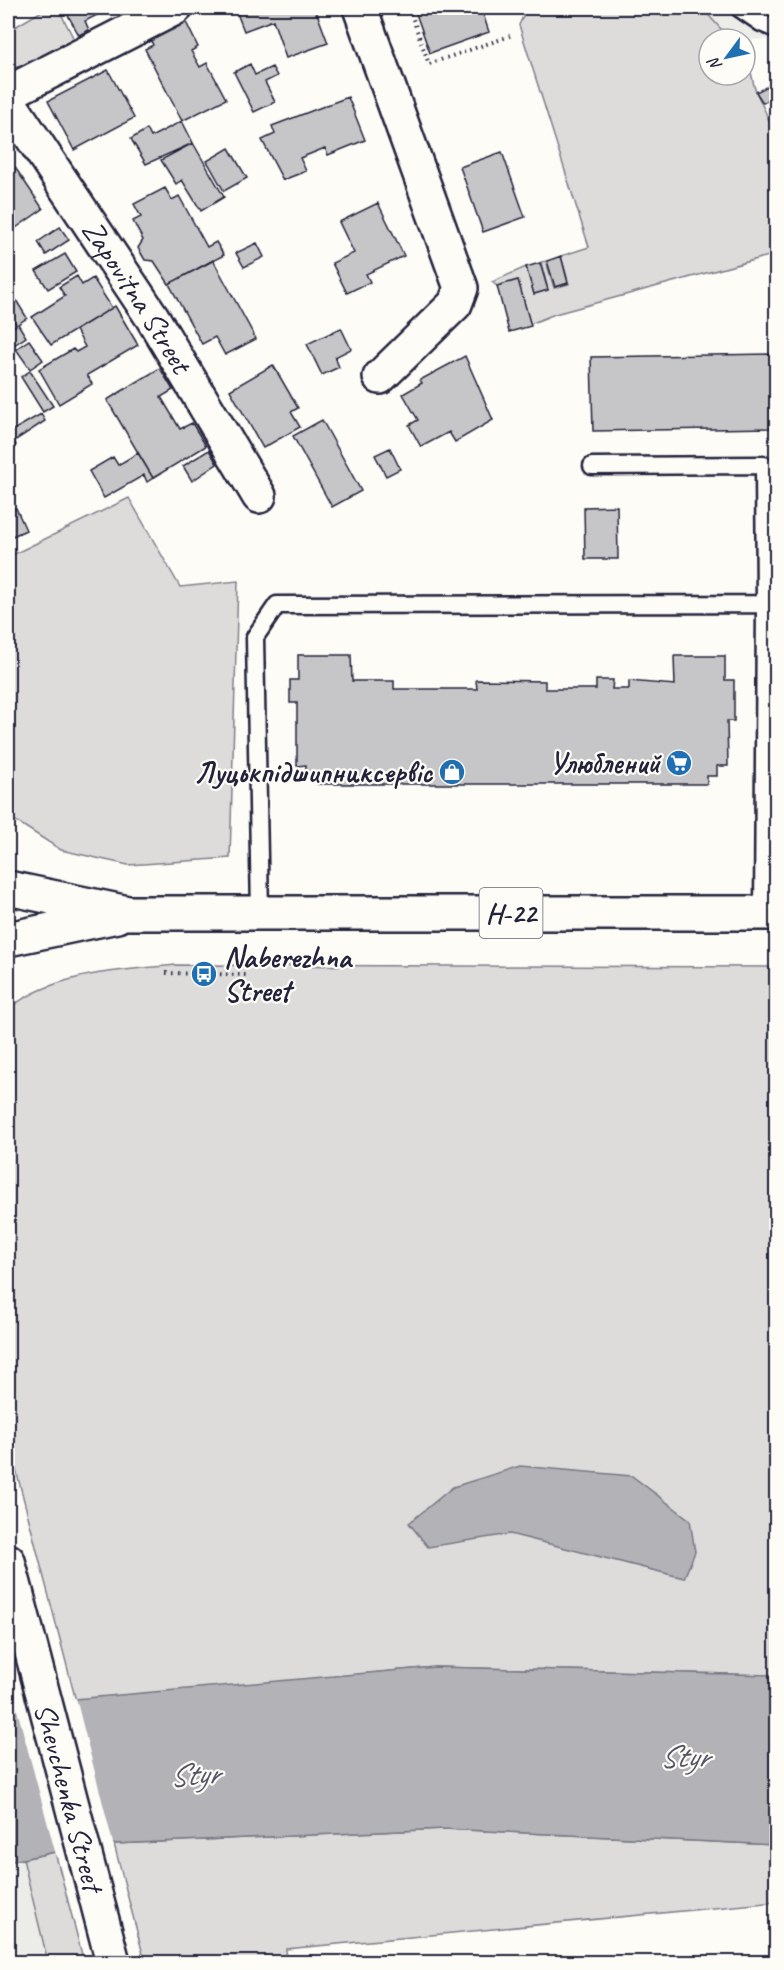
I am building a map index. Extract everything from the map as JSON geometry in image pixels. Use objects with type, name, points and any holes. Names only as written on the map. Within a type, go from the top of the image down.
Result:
[{"type":"street","points":[[8,93],[175,8]]},
{"type":"street","points":[[360,8],[461,288],[456,304],[380,377]]},
{"type":"street","name":"Zapovitna Street","points":[[8,101],[152,317],[259,496]]},
{"type":"street","name":"Н-22","points":[[8,888],[128,914]]},
{"type":"street","name":"Н-22","points":[[8,939],[128,914],[770,913]]},
{"type":"street","name":"Shevchenka Street","points":[[8,1561],[113,1962]]},
{"type":"lane","points":[[739,8],[761,23],[777,29]]},
{"type":"lane","points":[[592,466],[764,465],[771,608],[770,913]]},
{"type":"lane","points":[[260,913],[255,637],[277,605],[771,608]]},
{"type":"path","points":[[409,8],[429,64],[510,36]]},
{"type":"path","points":[[166,973],[247,975]]},
{"type":"shaded area","points":[[47,8],[58,8],[77,45],[31,68],[8,66],[8,31]]},
{"type":"shaded area","points":[[527,8],[702,8],[719,27],[697,27],[697,87],[754,87],[773,132],[778,171],[776,254],[555,314],[530,324],[518,280],[497,286],[492,282],[526,267],[534,294],[548,290],[541,262],[546,261],[554,288],[569,284],[561,256],[589,247],[519,25]]},
{"type":"shaded area","points":[[702,8],[776,8],[776,40],[757,40],[757,27],[719,27]]},
{"type":"shaded area","points":[[129,498],[180,587],[238,581],[230,858],[128,865],[61,850],[8,816],[8,557]]},
{"type":"shaded area","points":[[175,965],[776,967],[776,1675],[435,1667],[76,1701],[8,1439],[8,1009],[46,987],[67,980],[109,972]]},
{"type":"shaded area","points":[[444,1829],[776,1845],[776,1902],[286,1949],[287,1962],[145,1962],[114,1844]]},
{"type":"shaded area","points":[[55,1852],[84,1962],[48,1962],[23,1859]]},
{"type":"shaded area","points":[[23,1859],[48,1962],[8,1962],[8,1862]]},
{"type":"water","points":[[520,1466],[632,1476],[690,1520],[695,1552],[684,1578],[510,1534],[428,1547],[409,1523],[453,1487]]},
{"type":"water","name":"Styr","points":[[435,1667],[776,1675],[776,1845],[444,1829],[114,1844],[55,1852],[8,1862],[8,1705]]},
{"type":"pier","points":[[76,1698],[114,1847],[56,1855],[15,1702]]},
{"type":"building","points":[[64,8],[111,8],[85,21],[89,30],[79,35]]},
{"type":"building","points":[[235,8],[315,8],[328,43],[286,58],[273,20],[244,31]]},
{"type":"building","points":[[414,8],[481,8],[489,32],[430,53]]},
{"type":"building","points":[[183,16],[198,47],[191,51],[200,67],[207,63],[226,99],[182,121],[145,49],[153,45],[148,35]]},
{"type":"building","points":[[250,64],[255,75],[272,67],[277,76],[265,82],[275,102],[254,112],[234,72]]},
{"type":"building","points":[[108,70],[134,118],[74,150],[48,101]]},
{"type":"building","points":[[776,75],[776,96],[763,103],[756,92],[770,85]]},
{"type":"building","points":[[348,97],[365,140],[328,155],[325,148],[300,158],[306,171],[283,180],[262,140],[275,134],[272,126]]},
{"type":"building","points":[[182,121],[193,143],[146,164],[131,139],[147,129],[151,137]]},
{"type":"building","points":[[193,143],[224,197],[201,211],[182,180],[176,184],[161,160]]},
{"type":"building","points":[[229,148],[247,178],[224,191],[207,161]]},
{"type":"building","points":[[502,152],[525,217],[483,232],[460,167]]},
{"type":"building","points":[[8,157],[43,209],[10,232],[8,228]]},
{"type":"building","points":[[165,188],[172,200],[179,196],[207,247],[216,242],[224,255],[169,284],[154,261],[145,260],[138,248],[143,240],[133,221],[141,217],[134,204]]},
{"type":"building","points":[[378,203],[404,256],[366,274],[370,282],[347,293],[332,263],[354,253],[339,222]]},
{"type":"building","points":[[60,227],[69,240],[46,255],[38,242]]},
{"type":"building","points":[[257,243],[264,257],[244,267],[236,253]]},
{"type":"building","points":[[65,254],[76,272],[48,289],[36,271]]},
{"type":"building","points":[[561,256],[568,283],[555,287],[547,261]]},
{"type":"building","points":[[213,260],[256,339],[225,355],[215,337],[202,344],[169,284]]},
{"type":"building","points":[[540,263],[548,290],[534,294],[526,267]]},
{"type":"building","points":[[77,276],[82,285],[93,278],[112,308],[51,345],[32,317],[65,296],[59,287]]},
{"type":"building","points":[[518,280],[531,326],[509,332],[497,286]]},
{"type":"building","points":[[16,300],[27,318],[18,324],[26,337],[14,345],[8,337],[8,330],[16,325],[8,305]]},
{"type":"building","points":[[115,306],[138,345],[87,375],[92,384],[59,404],[39,369],[73,349],[76,352],[85,347],[76,330]]},
{"type":"building","points":[[341,328],[351,349],[335,357],[339,367],[322,375],[307,344]]},
{"type":"building","points":[[29,340],[43,360],[30,369],[16,349]]},
{"type":"building","points":[[776,354],[776,428],[593,431],[591,357]]},
{"type":"building","points":[[465,356],[493,420],[455,442],[449,432],[421,447],[409,425],[418,420],[403,394],[422,383],[420,380]]},
{"type":"building","points":[[273,365],[298,408],[291,412],[300,427],[263,448],[230,390]]},
{"type":"building","points":[[160,368],[173,390],[161,397],[180,429],[192,423],[206,446],[153,478],[107,400]]},
{"type":"building","points":[[30,371],[53,406],[43,412],[21,377]]},
{"type":"building","points":[[41,414],[45,421],[14,441],[16,445],[8,450],[8,433]]},
{"type":"building","points":[[322,420],[361,491],[332,507],[293,436]]},
{"type":"building","points":[[390,448],[400,469],[386,476],[375,455]]},
{"type":"building","points":[[209,450],[217,464],[192,481],[183,466]]},
{"type":"building","points":[[138,453],[153,478],[147,482],[144,475],[104,498],[89,471],[113,457],[118,465]]},
{"type":"building","points":[[617,506],[618,559],[585,559],[584,507]]},
{"type":"building","points":[[16,508],[26,530],[8,538],[8,511]]},
{"type":"building","points":[[298,655],[351,655],[352,681],[394,681],[394,689],[477,689],[476,680],[545,681],[545,689],[596,689],[596,680],[613,680],[612,689],[629,689],[629,681],[675,685],[674,656],[725,656],[725,680],[734,680],[734,721],[727,721],[728,766],[717,766],[717,776],[707,776],[707,784],[317,784],[317,775],[306,775],[306,765],[297,766],[297,703],[290,703],[290,680],[298,680]]},
{"type":"place","name":"Улюблений","points":[[679,763]]},
{"type":"place","name":"Луцькпідшипниксервіс","points":[[452,772]]},
{"type":"place","name":"Naberezhna Street","points":[[204,974]]}]
